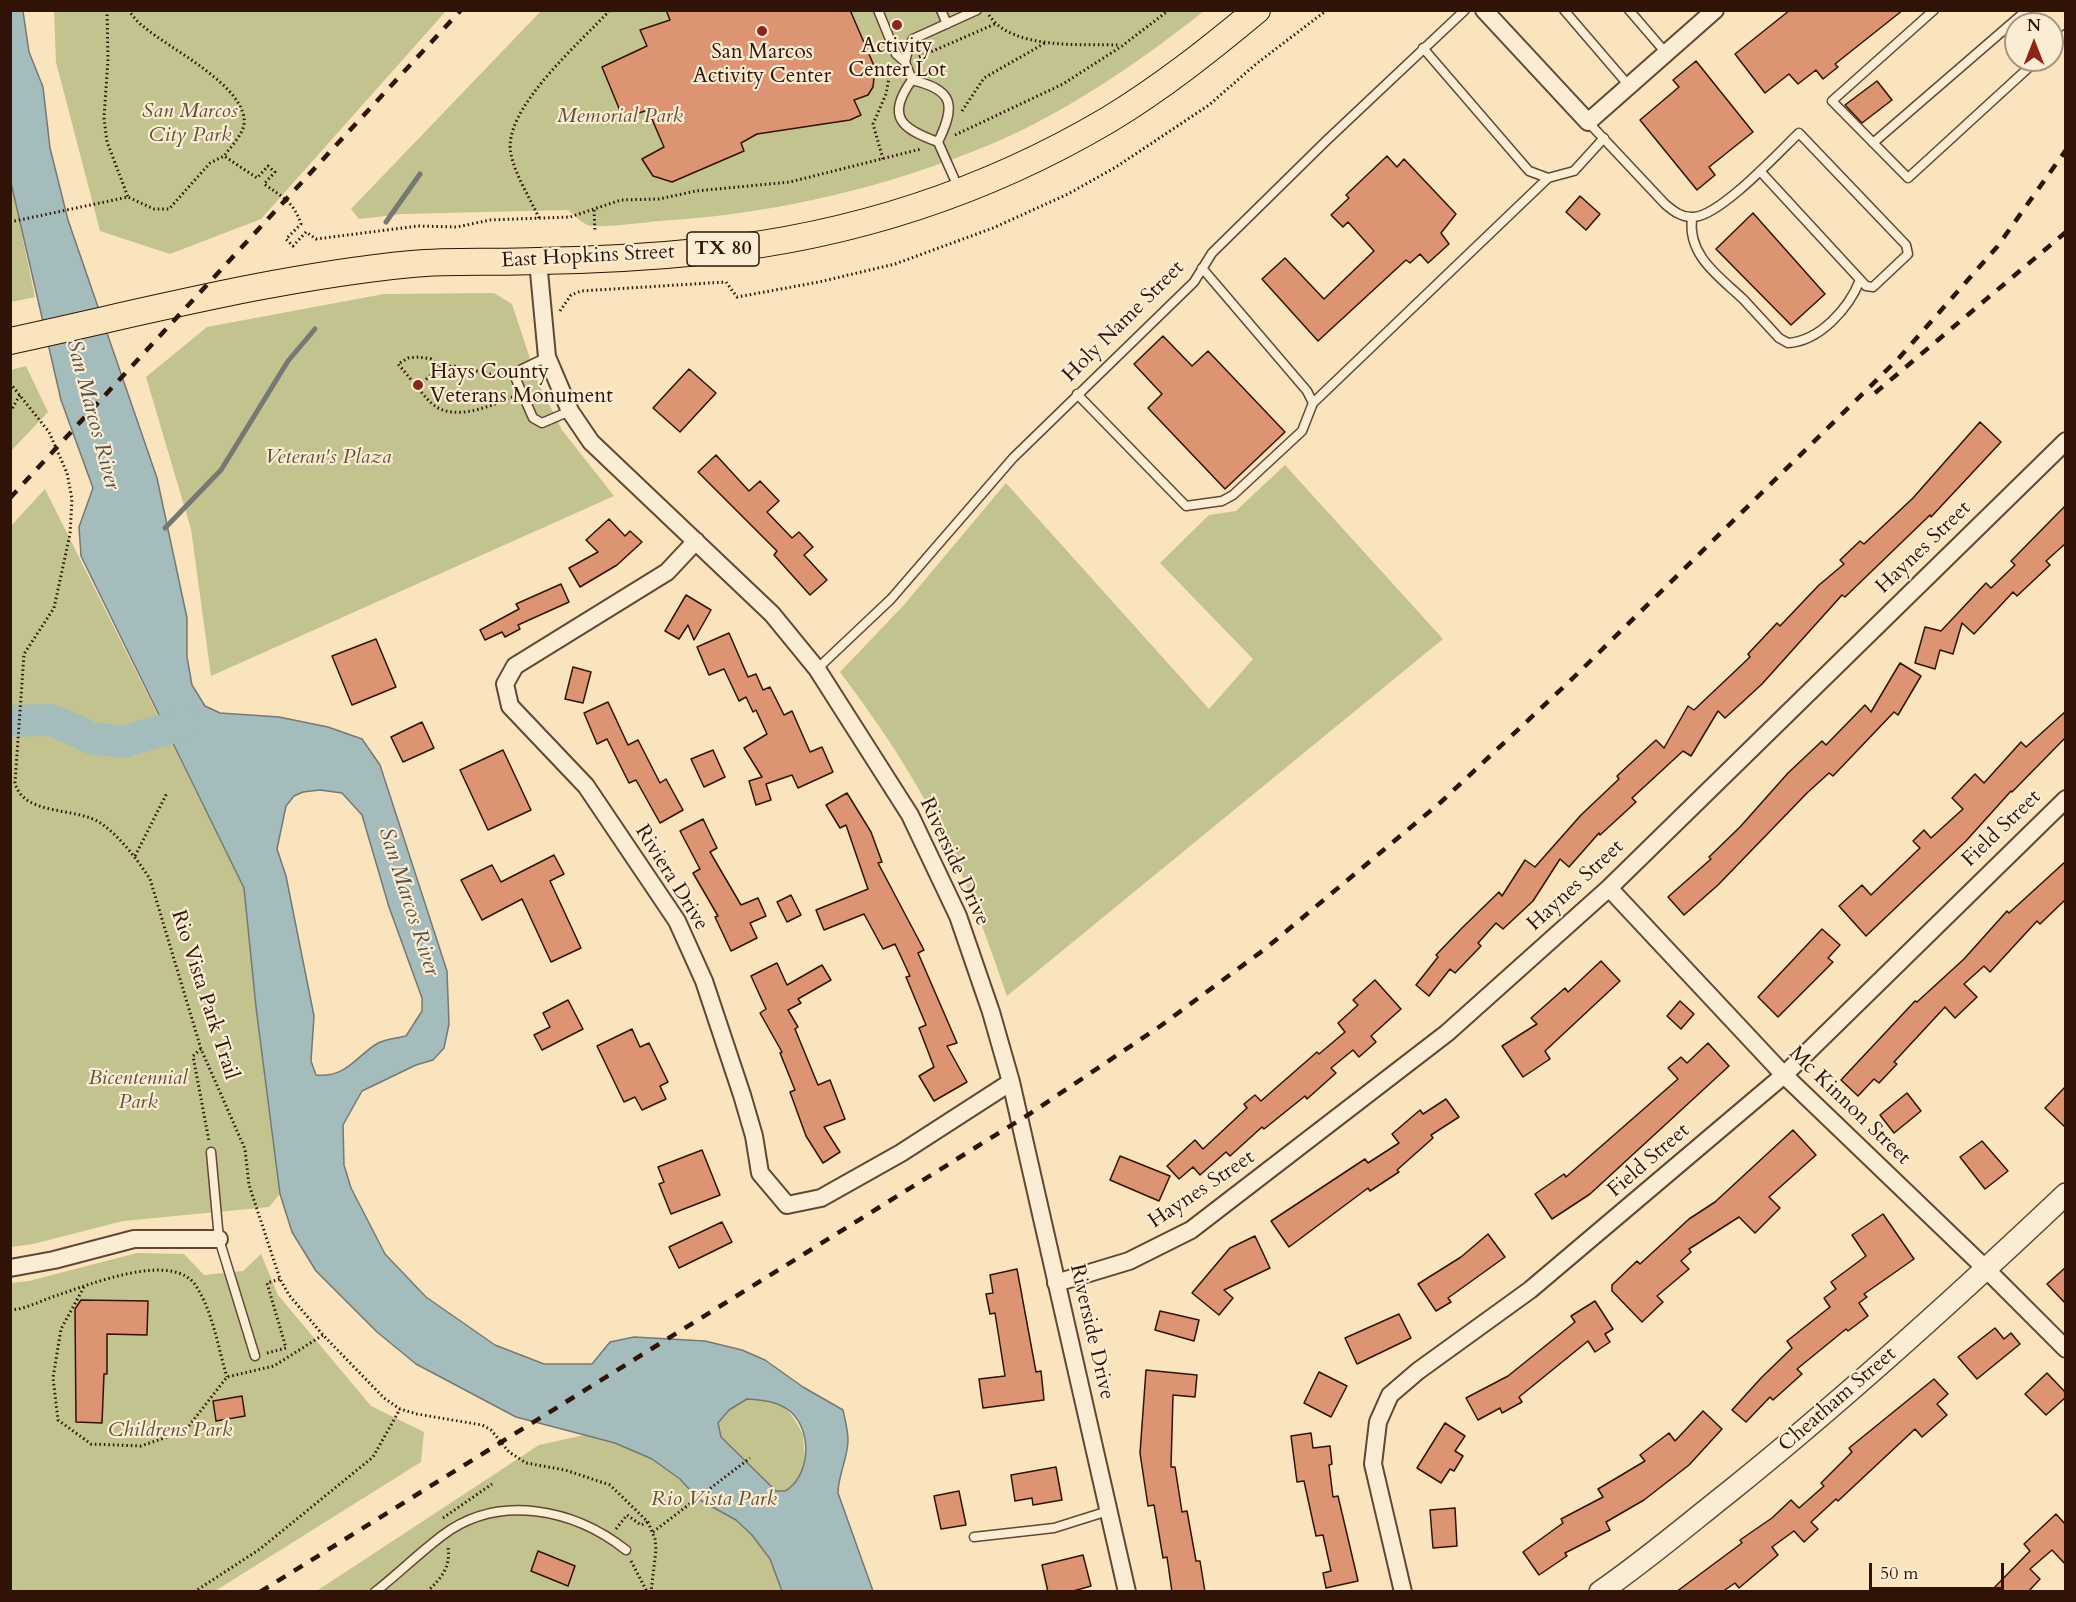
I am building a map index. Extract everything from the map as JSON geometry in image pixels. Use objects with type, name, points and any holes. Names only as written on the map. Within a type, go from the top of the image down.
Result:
[{"type":"main road","name":"East Hopkins Street","points":[[10,341],[312,275],[416,263],[537,261],[710,251],[809,236],[890,217],[1041,156],[1108,119],[1167,81],[1257,10]]},
{"type":"street","points":[[1484,10],[1588,122],[1715,10]]},
{"type":"street","name":"Riverside Drive","points":[[537,261],[547,357],[570,411],[591,441],[771,614],[818,669],[910,815],[958,916],[991,1012],[1011,1082],[1127,1592]]},
{"type":"street","name":"Haynes Street","points":[[1056,1282],[1129,1261],[1191,1230],[1447,1033],[1609,888],[2066,441]]},
{"type":"street","name":"Riviera Drive","points":[[696,541],[667,572],[515,666],[505,684],[510,706],[585,786],[676,921],[704,981],[742,1095],[754,1136],[760,1173],[787,1205],[821,1198],[901,1153],[1011,1082]]},
{"type":"street","name":"Field Street","points":[[1402,1592],[1373,1464],[1378,1422],[1390,1395],[1418,1371],[1530,1290],[1784,1075],[2066,799]]},
{"type":"street","name":"Mc Kinnon Street","points":[[1609,888],[1784,1075],[2066,1349]]},
{"type":"street","name":"Cheatham Street","points":[[1600,1592],[1633,1569],[1808,1429],[2066,1194]]},
{"type":"street","points":[[10,1268],[54,1260],[134,1239],[219,1239]]},
{"type":"lane","points":[[878,10],[896,54],[905,62],[912,80]]},
{"type":"lane","points":[[941,10],[947,24]]},
{"type":"lane","points":[[905,62],[909,46],[914,39],[977,10]]},
{"type":"lane","name":"Holy Name Street","points":[[818,669],[891,599],[1013,458],[1194,282],[1220,245],[1465,10]]},
{"type":"lane","points":[[1564,10],[1630,87]]},
{"type":"lane","points":[[1629,10],[1666,53]]},
{"type":"lane","points":[[1934,10],[1832,101],[1908,178],[2024,72]]},
{"type":"lane","points":[[1873,143],[2027,10]]},
{"type":"lane","points":[[1423,48],[1529,171],[1548,178]]},
{"type":"lane","points":[[912,80],[902,93],[898,106],[902,123],[908,129],[938,142],[960,190]]},
{"type":"lane","points":[[912,80],[941,90],[948,99],[949,115],[938,142]]},
{"type":"lane","points":[[1588,122],[1665,204],[1677,214],[1692,218],[1715,208],[1761,171],[1799,133],[1906,245],[1908,254],[1873,287],[1866,286],[1761,171]]},
{"type":"lane","points":[[1077,394],[1186,506],[1222,501],[1233,495],[1302,431],[1313,403],[1548,178],[1574,171],[1604,138]]},
{"type":"lane","points":[[1692,218],[1690,230],[1694,244],[1717,277],[1779,338],[1788,343],[1808,339],[1841,312],[1851,300],[1860,280]]},
{"type":"lane","points":[[1202,268],[1307,391],[1313,403]]},
{"type":"lane","points":[[547,357],[516,372],[515,377],[533,418],[542,423],[570,411]]},
{"type":"lane","points":[[211,1152],[219,1239],[255,1356]]},
{"type":"lane","points":[[375,1592],[444,1534],[467,1521],[489,1514],[543,1510],[579,1521],[609,1537],[626,1551]]},
{"type":"lane","points":[[974,1537],[1054,1528],[1108,1511]]},
{"type":"path","points":[[107,10],[108,59],[104,118],[107,142],[128,197]]},
{"type":"path","points":[[10,222],[128,197],[154,209],[169,209],[210,164],[224,156],[244,128],[244,116],[234,98],[197,62],[144,27],[128,10]]},
{"type":"path","points":[[539,218],[510,153],[514,121],[525,101],[610,10]]},
{"type":"path","points":[[987,10],[995,24],[1016,35],[1047,43],[1122,46]]},
{"type":"path","points":[[224,156],[256,178],[268,166],[275,172],[264,184],[287,198],[298,214],[301,224],[286,239],[293,246],[306,232],[316,239],[418,226],[457,226],[489,220],[570,217],[621,200],[659,199],[696,190],[790,182],[883,159],[938,142],[1063,84],[1122,46],[1169,10]]},
{"type":"path","points":[[917,57],[995,24]]},
{"type":"path","points":[[958,121],[966,103],[984,78],[1047,43]]},
{"type":"path","points":[[883,159],[873,124],[886,94],[891,66]]},
{"type":"path","points":[[958,127],[958,134]]},
{"type":"path","points":[[594,210],[595,232]]},
{"type":"path","points":[[597,284],[597,289]]},
{"type":"path","points":[[441,367],[431,359],[419,357],[408,358],[398,364],[435,406],[461,412],[477,410],[522,392]]},
{"type":"path","points":[[418,385],[441,367],[454,366],[501,377],[515,377]]},
{"type":"path","points":[[10,383],[20,395],[10,412]]},
{"type":"path","name":"Rio Vista Park Trail","points":[[20,395],[49,432],[67,473],[72,499],[70,534],[54,608],[24,654],[15,783],[17,792],[27,802],[87,815],[102,824],[135,856],[156,892],[201,1049],[245,1149],[249,1185],[280,1279],[290,1295],[359,1375],[400,1409],[482,1425],[491,1430],[509,1452],[526,1463],[575,1473],[610,1485],[648,1522],[653,1532],[656,1551],[649,1592]]},
{"type":"path","points":[[135,856],[166,792]]},
{"type":"path","points":[[201,1049],[193,1056],[211,1152]]},
{"type":"path","points":[[10,1310],[19,1310],[84,1287],[140,1272],[180,1273],[195,1284],[205,1303],[227,1377]]},
{"type":"path","points":[[255,1356],[286,1348],[267,1283],[280,1279]]},
{"type":"path","points":[[84,1287],[61,1329],[53,1378],[58,1420],[90,1444],[141,1446],[185,1431],[227,1377],[274,1366],[323,1335]]},
{"type":"path","points":[[194,1592],[260,1549],[373,1457],[400,1409]]},
{"type":"path","points":[[653,1532],[750,1458]]},
{"type":"path","points":[[609,1537],[627,1515],[641,1525],[648,1522]]},
{"type":"path","points":[[626,1551],[649,1592]]},
{"type":"green space","name":"San Marcos City Park","points":[[54,10],[446,11],[261,219],[170,254],[100,231],[56,62]]},
{"type":"green space","name":"Memorial Park","points":[[541,11],[1204,11],[1101,85],[1017,132],[951,160],[834,195],[753,211],[608,226],[587,225],[568,210],[403,214],[359,219],[351,209]]},
{"type":"green space","points":[[11,183],[35,297],[10,302]]},
{"type":"green space","name":"Veteran's Plaza","points":[[494,293],[512,304],[537,380],[562,430],[614,496],[211,676],[191,529],[146,377],[207,327],[384,294]]},
{"type":"green space","points":[[26,366],[48,412],[11,451],[11,370]]},
{"type":"green space","points":[[1285,465],[1443,639],[1007,996],[969,893],[931,810],[903,762],[840,672],[903,606],[1006,483],[1209,709],[1253,659],[1160,563],[1209,515],[1236,511]]},
{"type":"green space","name":"Bicentennial Park","points":[[45,489],[244,888],[256,1007],[280,1194],[269,1207],[123,1221],[33,1244],[11,1247],[10,527]]},
{"type":"green space","name":"Childrens Park","points":[[137,1253],[184,1254],[204,1275],[243,1271],[261,1254],[278,1295],[371,1406],[424,1432],[421,1462],[215,1591],[11,1591],[10,1283],[29,1281]]},
{"type":"green space","name":"Rio Vista Park","points":[[747,1399],[768,1401],[782,1406],[793,1417],[803,1435],[814,1591],[315,1592],[539,1445]]},
{"type":"water","name":"San Marcos River","points":[[10,11],[23,11],[29,52],[43,87],[50,148],[68,220],[157,478],[187,618],[187,657],[192,685],[205,706],[220,713],[279,717],[328,727],[362,739],[380,765],[447,971],[449,1024],[444,1048],[433,1060],[416,1065],[362,1091],[343,1125],[344,1165],[351,1188],[385,1254],[426,1297],[495,1345],[544,1364],[592,1364],[610,1342],[634,1337],[705,1341],[742,1350],[765,1360],[803,1387],[843,1410],[848,1440],[838,1493],[873,1591],[782,1591],[770,1559],[752,1535],[736,1520],[698,1499],[680,1479],[652,1459],[615,1443],[516,1417],[416,1364],[377,1332],[316,1271],[292,1232],[280,1194],[256,1007],[244,888],[81,556],[79,527],[93,488],[61,400],[11,183]],"holes":[[[320,790],[342,793],[362,815],[389,907],[422,998],[422,1011],[406,1036],[378,1043],[343,1070],[327,1075],[316,1075],[311,1061],[314,1016],[286,876],[277,849],[286,806],[294,796],[303,792]],[[747,1399],[781,1405],[791,1412],[803,1431],[806,1454],[804,1465],[800,1476],[785,1491],[776,1491],[721,1437],[718,1423],[729,1410]]]},
{"type":"building","points":[[666,10],[850,10],[875,68],[873,87],[868,95],[854,100],[861,115],[850,120],[757,134],[741,143],[744,151],[672,182],[653,176],[642,159],[664,147],[648,110],[623,118],[602,67],[647,46],[640,30],[670,20]]},
{"type":"building","points":[[1790,10],[1903,10],[1835,64],[1838,67],[1823,79],[1816,70],[1798,84],[1789,74],[1765,93],[1735,54]]},
{"type":"building","points":[[1696,61],[1753,132],[1709,167],[1715,175],[1697,190],[1640,120],[1679,87],[1673,80]]},
{"type":"building","points":[[1877,81],[1892,100],[1862,123],[1845,105]]},
{"type":"building","points":[[1387,156],[1397,167],[1404,159],[1456,214],[1441,233],[1449,244],[1428,263],[1420,254],[1410,263],[1406,260],[1318,341],[1262,279],[1285,258],[1324,299],[1374,251],[1348,222],[1343,227],[1331,215],[1349,198],[1346,195]]},
{"type":"building","points":[[1580,196],[1600,214],[1586,230],[1566,212]]},
{"type":"building","points":[[1753,213],[1825,294],[1791,325],[1716,249]]},
{"type":"building","points":[[1163,336],[1192,366],[1208,351],[1285,432],[1225,489],[1148,408],[1162,394],[1134,364]]},
{"type":"building","points":[[689,369],[716,393],[680,432],[653,408]]},
{"type":"building","points":[[1980,422],[2001,442],[1931,517],[1930,515],[1845,597],[1842,595],[1762,684],[1725,718],[1718,711],[1691,756],[1683,751],[1632,798],[1636,802],[1600,835],[1599,833],[1569,867],[1560,859],[1533,901],[1503,929],[1496,923],[1478,943],[1481,946],[1455,973],[1450,969],[1429,996],[1416,985],[1438,957],[1436,955],[1462,928],[1499,892],[1502,896],[1525,860],[1535,867],[1581,815],[1619,779],[1617,776],[1656,740],[1664,748],[1688,706],[1694,710],[1750,657],[1748,654],[1777,623],[1780,626],[1819,585],[1844,564],[1840,560],[1860,541],[1864,544],[1913,498]]},
{"type":"building","points":[[716,455],[749,491],[760,481],[779,501],[767,512],[792,538],[799,532],[813,547],[804,555],[827,580],[810,595],[774,555],[777,551],[698,472]]},
{"type":"building","points":[[2066,505],[2066,543],[2046,561],[2050,565],[2017,596],[2013,592],[1974,634],[1962,623],[1953,654],[1940,650],[1935,669],[1915,663],[1925,627],[1941,631],[1986,583],[1991,588],[2015,565],[2011,561]]},
{"type":"building","points":[[609,519],[625,536],[630,531],[642,542],[617,565],[580,587],[569,568],[598,552],[586,540]]},
{"type":"building","points":[[561,584],[569,602],[518,625],[520,629],[505,637],[502,632],[485,640],[480,630],[519,609],[516,604]]},
{"type":"building","points":[[686,595],[711,610],[694,640],[688,625],[679,639],[665,631]]},
{"type":"building","points":[[729,633],[748,677],[756,674],[763,690],[770,687],[784,715],[792,711],[810,752],[822,747],[833,772],[798,788],[792,775],[766,784],[771,800],[756,805],[749,781],[762,777],[744,748],[767,734],[756,710],[753,712],[746,697],[739,701],[724,669],[709,675],[697,647]]},
{"type":"building","points":[[376,639],[396,687],[352,705],[332,656]]},
{"type":"building","points":[[1900,663],[1921,676],[1898,715],[1894,712],[1833,776],[1829,773],[1807,793],[1718,885],[1684,915],[1668,897],[1711,859],[1709,857],[1740,827],[1788,773],[1822,741],[1826,745],[1865,705],[1871,712]]},
{"type":"building","points":[[573,667],[591,672],[583,703],[565,699]]},
{"type":"building","points":[[608,702],[628,745],[638,740],[660,783],[666,779],[683,810],[660,823],[636,780],[629,783],[607,739],[597,744],[584,713]]},
{"type":"building","points":[[2066,711],[2066,737],[2011,791],[1966,841],[1866,936],[1839,906],[1862,885],[1871,895],[1920,848],[1913,841],[1924,830],[1931,838],[1963,809],[1952,798],[1975,774],[1984,783],[2021,742],[2026,747]]},
{"type":"building","points":[[422,722],[434,748],[403,762],[391,737]]},
{"type":"building","points":[[503,750],[531,810],[488,830],[460,770]]},
{"type":"building","points":[[713,750],[725,777],[704,787],[691,759]]},
{"type":"building","points":[[847,793],[871,832],[882,862],[878,863],[924,950],[918,953],[957,1043],[947,1046],[967,1082],[934,1101],[919,1076],[934,1067],[919,1028],[926,1025],[906,977],[910,976],[895,944],[883,949],[864,914],[824,930],[816,910],[868,889],[846,825],[840,828],[826,805]]},
{"type":"building","points":[[703,819],[717,848],[710,852],[741,905],[758,898],[766,916],[750,923],[757,938],[731,951],[715,917],[718,916],[693,873],[700,869],[680,831]]},
{"type":"building","points":[[554,855],[564,874],[550,881],[581,948],[551,962],[522,899],[482,920],[461,880],[492,865],[501,882]]},
{"type":"building","points":[[2066,861],[2066,899],[2040,924],[2037,921],[1990,972],[1984,966],[1964,984],[1977,997],[1955,1018],[1945,1007],[1894,1062],[1897,1064],[1879,1083],[1874,1079],[1858,1096],[1841,1080],[1915,1001],[1917,1002],[1964,959],[2007,911],[2009,913]]},
{"type":"building","points":[[791,895],[801,915],[787,922],[777,902]]},
{"type":"building","points":[[1822,929],[1840,945],[1828,958],[1833,962],[1778,1017],[1758,997]]},
{"type":"building","points":[[1601,961],[1620,981],[1545,1051],[1550,1059],[1523,1077],[1502,1046],[1537,1024],[1531,1018],[1565,988],[1568,992]]},
{"type":"building","points":[[777,963],[787,985],[822,965],[831,980],[798,999],[801,1003],[788,1010],[798,1027],[795,1029],[818,1085],[830,1080],[845,1119],[824,1127],[840,1152],[823,1163],[806,1136],[790,1092],[795,1090],[780,1053],[782,1052],[760,1013],[766,1009],[751,976]]},
{"type":"building","points":[[1375,980],[1401,1009],[1371,1036],[1376,1042],[1359,1057],[1353,1050],[1331,1068],[1336,1073],[1307,1099],[1305,1096],[1264,1129],[1262,1127],[1230,1156],[1226,1152],[1200,1175],[1193,1167],[1179,1179],[1167,1166],[1195,1140],[1203,1149],[1247,1108],[1244,1104],[1255,1095],[1261,1101],[1317,1052],[1319,1054],[1345,1032],[1338,1023],[1358,1005],[1353,1000]]},
{"type":"building","points":[[568,1000],[583,1029],[542,1050],[534,1035],[550,1027],[543,1013]]},
{"type":"building","points":[[1680,1001],[1694,1014],[1681,1029],[1667,1016]]},
{"type":"building","points":[[632,1029],[640,1047],[649,1043],[668,1082],[660,1086],[666,1099],[642,1110],[635,1097],[624,1102],[597,1046]]},
{"type":"building","points":[[1708,1043],[1729,1066],[1590,1194],[1552,1219],[1535,1194],[1564,1174],[1566,1177],[1678,1079],[1668,1068],[1681,1057],[1687,1063]]},
{"type":"building","points":[[2066,1086],[2066,1128],[2045,1108]]},
{"type":"building","points":[[1907,1093],[1921,1111],[1894,1133],[1880,1115]]},
{"type":"building","points":[[1446,1099],[1459,1117],[1431,1135],[1433,1138],[1397,1170],[1399,1172],[1370,1191],[1368,1188],[1289,1247],[1271,1221],[1365,1159],[1368,1163],[1399,1143],[1392,1134],[1420,1110],[1423,1114]]},
{"type":"building","points":[[1793,1130],[1816,1155],[1769,1197],[1780,1208],[1755,1233],[1739,1217],[1689,1249],[1691,1252],[1681,1261],[1689,1269],[1657,1296],[1663,1302],[1642,1322],[1612,1291],[1612,1285],[1637,1261],[1640,1264],[1689,1219],[1715,1202]]},
{"type":"building","points":[[1982,1141],[2008,1171],[1985,1189],[1960,1157]]},
{"type":"building","points":[[702,1150],[720,1195],[671,1214],[659,1184],[664,1182],[658,1167]]},
{"type":"building","points":[[1120,1156],[1170,1176],[1159,1201],[1110,1180]]},
{"type":"building","points":[[1883,1214],[1914,1259],[1864,1294],[1867,1297],[1859,1303],[1868,1316],[1848,1331],[1846,1329],[1797,1369],[1802,1374],[1773,1400],[1770,1397],[1746,1422],[1732,1410],[1792,1348],[1787,1341],[1830,1307],[1824,1298],[1836,1289],[1831,1282],[1866,1256],[1852,1235]]},
{"type":"building","points":[[722,1222],[732,1242],[679,1268],[669,1247]]},
{"type":"building","points":[[1488,1234],[1505,1257],[1448,1298],[1451,1302],[1436,1311],[1418,1284],[1461,1257]]},
{"type":"building","points":[[1255,1236],[1270,1268],[1224,1290],[1233,1298],[1219,1315],[1192,1293],[1230,1248]]},
{"type":"building","points":[[2066,1267],[2066,1304],[2047,1284]]},
{"type":"building","points":[[1017,1269],[1036,1372],[1041,1371],[1044,1400],[983,1408],[979,1379],[1005,1376],[995,1313],[990,1314],[986,1294],[993,1293],[990,1275]]},
{"type":"building","points":[[81,1300],[148,1301],[147,1335],[107,1334],[107,1374],[104,1374],[102,1423],[76,1422],[75,1309]]},
{"type":"building","points":[[1595,1301],[1613,1329],[1605,1334],[1610,1342],[1595,1352],[1588,1341],[1519,1397],[1522,1402],[1502,1413],[1500,1408],[1478,1420],[1466,1398],[1508,1376],[1575,1322],[1571,1316]]},
{"type":"building","points":[[1160,1311],[1199,1320],[1194,1341],[1155,1330]]},
{"type":"building","points":[[1399,1314],[1411,1338],[1357,1364],[1345,1338]]},
{"type":"building","points":[[1995,1328],[2004,1339],[2011,1333],[2020,1344],[1977,1379],[1958,1357]]},
{"type":"building","points":[[1146,1370],[1197,1375],[1195,1397],[1173,1395],[1171,1467],[1175,1467],[1182,1512],[1187,1511],[1196,1561],[1200,1561],[1205,1592],[1172,1592],[1167,1557],[1163,1558],[1154,1505],[1148,1506],[1140,1453]]},
{"type":"building","points":[[1319,1372],[1347,1386],[1331,1417],[1304,1403]]},
{"type":"building","points":[[2047,1373],[2066,1393],[2066,1397],[2046,1415],[2025,1394]]},
{"type":"building","points":[[1934,1379],[1948,1394],[1937,1404],[1947,1415],[1922,1437],[1915,1429],[1838,1501],[1836,1499],[1811,1522],[1818,1529],[1804,1542],[1794,1531],[1772,1547],[1778,1555],[1739,1588],[1735,1583],[1722,1592],[1676,1592],[1742,1543],[1740,1540],[1772,1518],[1791,1500],[1799,1508],[1824,1486],[1821,1483],[1852,1452],[1849,1448]]},
{"type":"building","points":[[242,1396],[245,1416],[216,1421],[213,1401]]},
{"type":"building","points":[[1703,1411],[1722,1429],[1689,1465],[1644,1500],[1606,1522],[1610,1530],[1565,1553],[1567,1556],[1539,1575],[1523,1552],[1563,1523],[1561,1519],[1603,1497],[1598,1489],[1645,1461],[1640,1455],[1669,1433],[1675,1441]]},
{"type":"building","points":[[1445,1423],[1465,1436],[1455,1451],[1463,1456],[1454,1471],[1450,1469],[1441,1483],[1417,1468]]},
{"type":"building","points":[[1311,1433],[1313,1448],[1330,1446],[1332,1464],[1329,1465],[1333,1497],[1338,1496],[1358,1581],[1326,1588],[1323,1573],[1331,1571],[1323,1535],[1316,1536],[1304,1481],[1297,1482],[1291,1436]]},
{"type":"building","points":[[1056,1467],[1062,1500],[1033,1505],[1032,1498],[1015,1501],[1011,1475]]},
{"type":"building","points":[[959,1491],[966,1525],[941,1529],[934,1496]]},
{"type":"building","points":[[1455,1508],[1457,1546],[1433,1548],[1430,1510]]},
{"type":"building","points":[[2056,1514],[2066,1525],[2066,1565],[2052,1550],[2030,1569],[2040,1579],[2028,1592],[1990,1592],[2030,1551],[2024,1544]]},
{"type":"building","points":[[538,1551],[575,1566],[568,1586],[531,1571]]},
{"type":"building","points":[[1083,1555],[1091,1586],[1070,1592],[1048,1592],[1042,1565]]},
{"type":"waterway","points":[[386,222],[420,174]]},
{"type":"waterway","points":[[165,528],[221,470],[288,361],[315,329]]},
{"type":"waterway","points":[[10,721],[49,720],[91,738],[123,742],[184,724]]},
{"type":"railway","points":[[10,498],[461,10]]},
{"type":"railway","points":[[260,1592],[1031,1113],[1159,1027],[1265,949],[1441,802],[1572,679],[1899,358],[1997,247],[2066,150]]},
{"type":"railway","points":[[1875,393],[2066,232]]},
{"type":"place","name":"Activity Center Lot","points":[[897,25]]},
{"type":"place","name":"San Marcos Activity Center","points":[[762,31]]},
{"type":"place","name":"Hays County Veterans Monument","points":[[418,385]]}]
